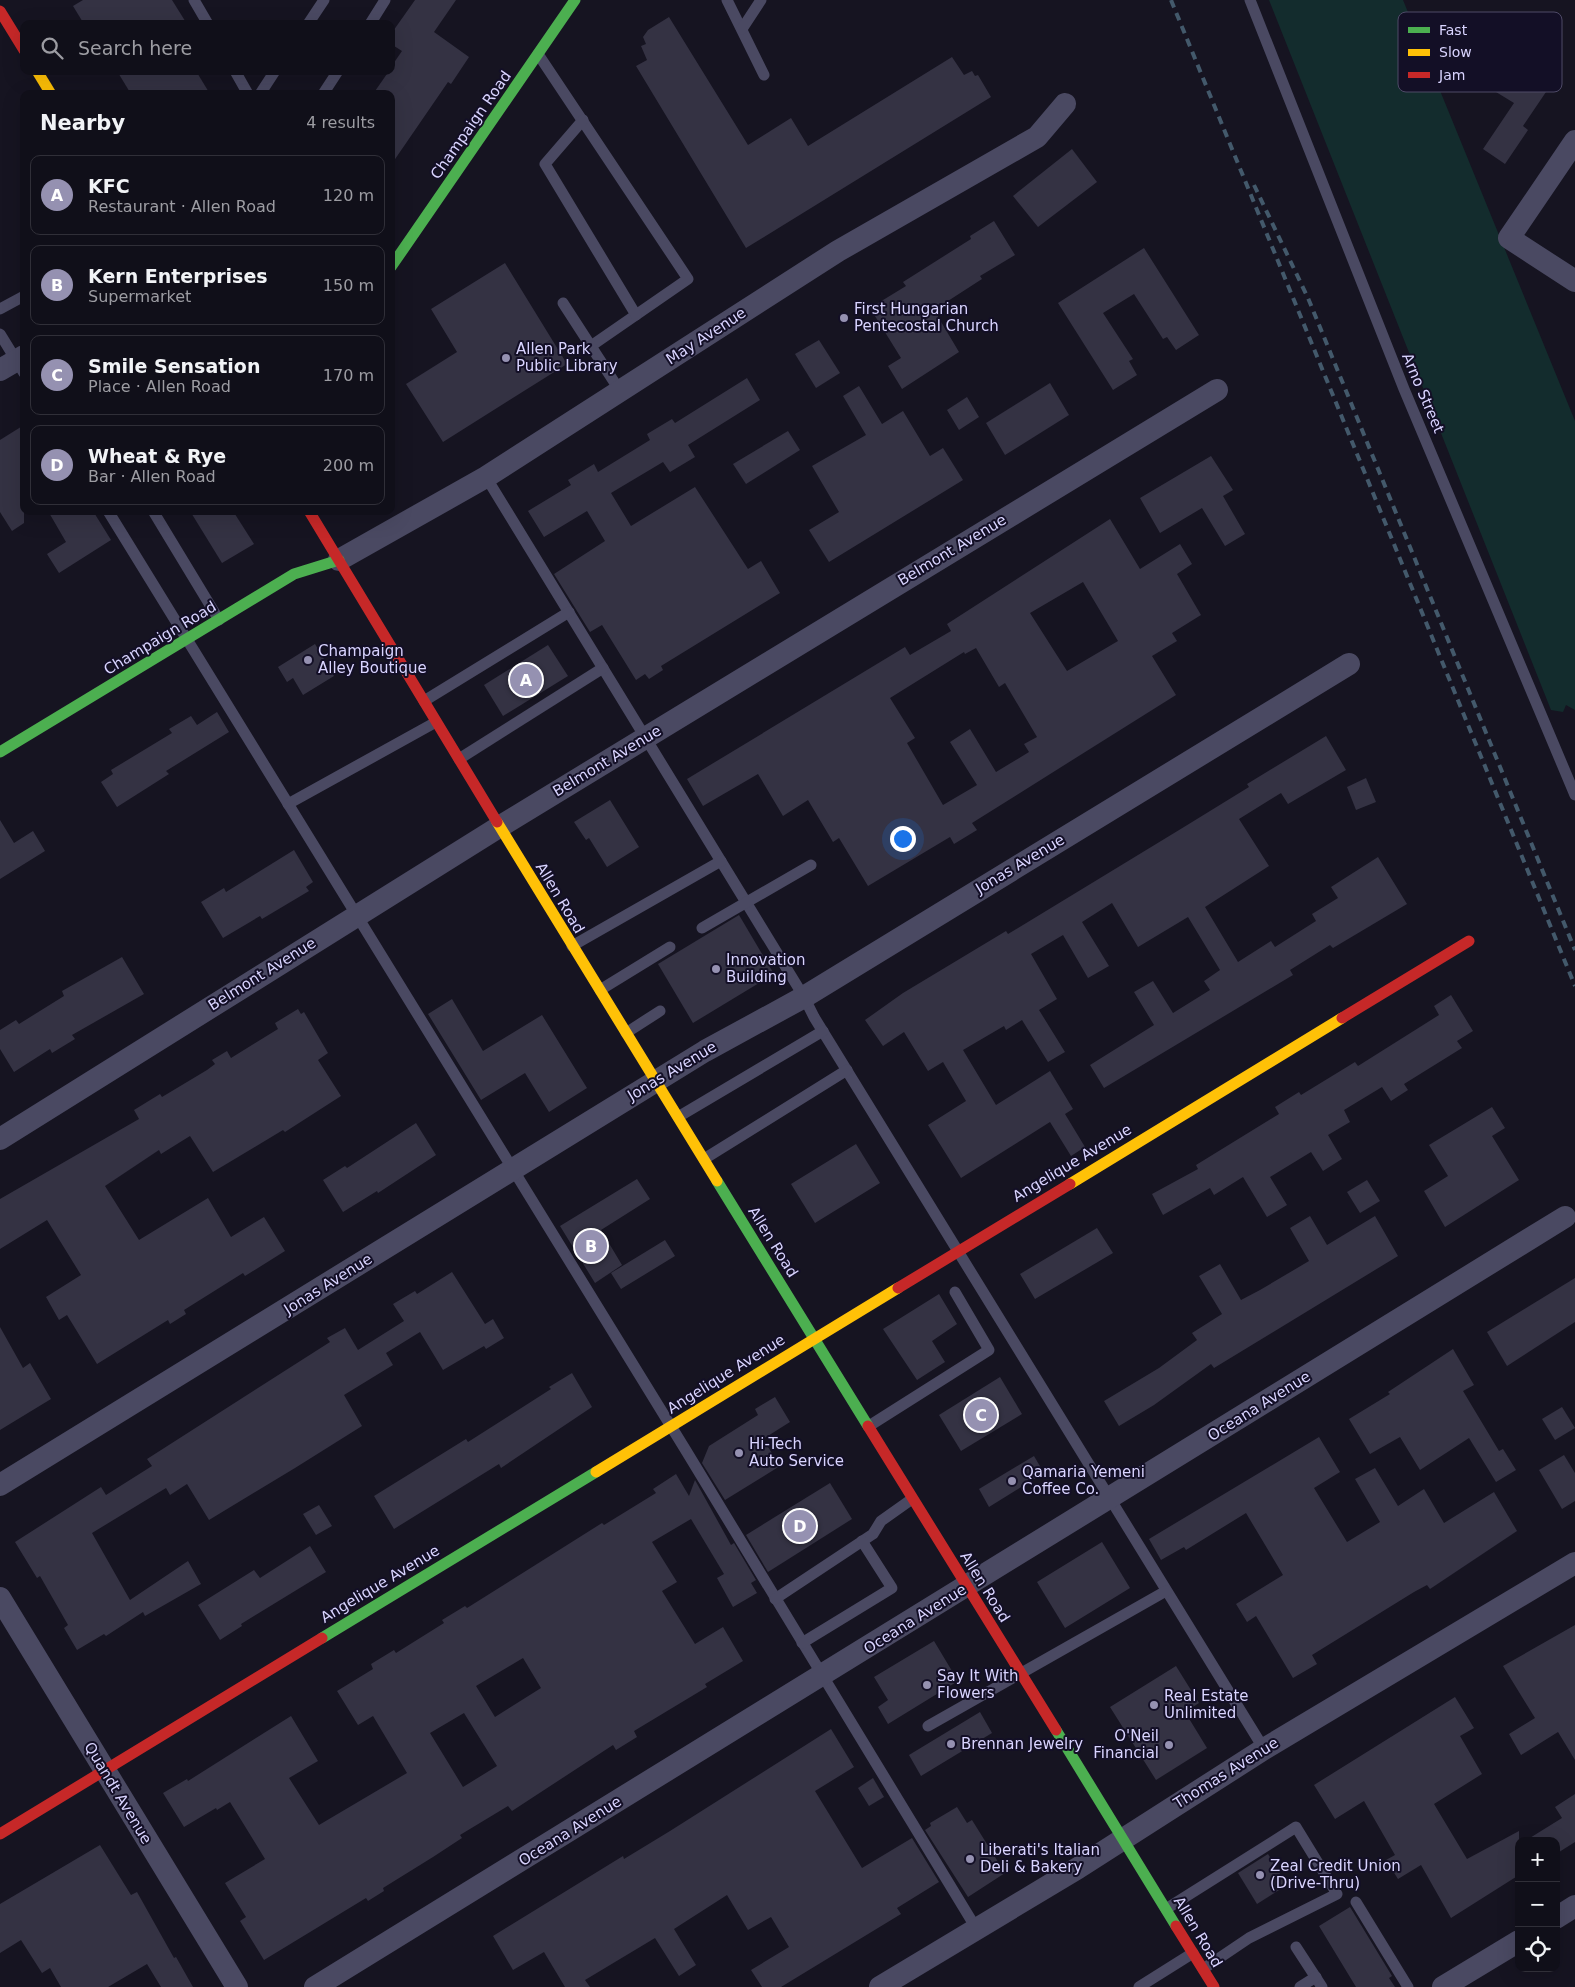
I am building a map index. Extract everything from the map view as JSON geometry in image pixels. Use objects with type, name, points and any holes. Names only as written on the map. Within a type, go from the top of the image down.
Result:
[{"type":"street","name":"Champaign Road","points":[[395,261],[575,0]]},
{"type":"street","points":[[0,12],[20,44]]},
{"type":"street","points":[[39,75],[49,90]]},
{"type":"street","name":"May Avenue","points":[[339,560],[486,477],[838,251],[1037,137],[1065,104]]},
{"type":"street","points":[[1575,141],[1509,238],[1575,281]]},
{"type":"street","name":"Belmont Avenue","points":[[0,1139],[356,915],[1217,390]]},
{"type":"street","name":"Allen Road","points":[[311,515],[499,827],[1214,1987]]},
{"type":"street","name":"Champaign Road","points":[[0,752],[294,574],[339,560]]},
{"type":"street","name":"Jonas Avenue","points":[[0,1485],[657,1082],[705,1050],[804,997],[1349,664]]},
{"type":"street","name":"Angelique Avenue","points":[[0,1834],[1469,940]]},
{"type":"street","name":"Oceana Avenue","points":[[315,1987],[967,1587],[1564,1217]]},
{"type":"street","name":"Thomas Avenue","points":[[880,1987],[1122,1840],[1264,1749],[1575,1562]]},
{"type":"street","name":"Quandt Avenue","points":[[0,1598],[237,1987]]},
{"type":"street","points":[[1560,1915],[1575,1906]]},
{"type":"street","points":[[1443,1987],[1515,1943]]},
{"type":"lane","points":[[194,0],[206,20]]},
{"type":"lane","points":[[311,20],[324,0]]},
{"type":"lane","points":[[372,20],[385,0]]},
{"type":"lane","points":[[727,0],[764,75]]},
{"type":"lane","points":[[742,29],[761,0]]},
{"type":"lane","name":"Arno Street","points":[[1250,0],[1404,389],[1575,795]]},
{"type":"lane","points":[[538,54],[688,279],[591,346]]},
{"type":"lane","points":[[237,75],[246,90]]},
{"type":"lane","points":[[263,90],[272,75]]},
{"type":"lane","points":[[326,90],[335,75]]},
{"type":"lane","points":[[583,120],[545,164],[636,314]]},
{"type":"lane","points":[[0,309],[20,298]]},
{"type":"lane","points":[[563,303],[620,391]]},
{"type":"lane","points":[[0,334],[16,365]]},
{"type":"lane","points":[[486,477],[646,737],[823,1031],[1264,1749]]},
{"type":"lane","points":[[110,515],[976,1928]]},
{"type":"lane","points":[[155,515],[219,620]]},
{"type":"lane","points":[[424,701],[569,612]]},
{"type":"lane","points":[[459,759],[603,668]]},
{"type":"lane","points":[[288,804],[436,722]]},
{"type":"lane","points":[[572,946],[721,861]]},
{"type":"lane","points":[[702,928],[811,865]]},
{"type":"lane","points":[[600,990],[670,947]]},
{"type":"lane","points":[[626,1033],[660,1012]]},
{"type":"lane","points":[[678,1117],[823,1031]]},
{"type":"lane","points":[[704,1159],[847,1070]]},
{"type":"lane","points":[[869,1426],[989,1350],[955,1292]]},
{"type":"lane","points":[[775,1599],[873,1534],[881,1521],[912,1499]]},
{"type":"lane","points":[[802,1644],[892,1588],[862,1541]]},
{"type":"lane","points":[[928,1726],[1166,1590]]},
{"type":"lane","points":[[1166,1909],[1296,1827],[1337,1894],[1249,1938],[1203,1969]]},
{"type":"lane","points":[[1356,1902],[1408,1987]]},
{"type":"lane","points":[[1296,1947],[1319,1982],[1300,1987]]},
{"type":"lane","points":[[1139,1987],[1193,1953]]},
{"type":"green space","points":[[1269,0],[1403,0],[1408,12],[1398,12],[1398,92],[1441,92],[1575,421],[1575,710],[1566,705],[1563,712],[1551,710]]},
{"type":"building","points":[[83,0],[172,0],[184,20],[82,20],[73,6]]},
{"type":"building","points":[[415,0],[456,0],[434,32],[469,57],[451,84],[448,82],[395,159],[395,90],[376,90],[386,75],[395,75],[395,61],[402,51],[395,47],[395,28]]},
{"type":"building","points":[[669,17],[748,145],[791,118],[808,146],[952,57],[964,75],[972,71],[975,76],[978,75],[991,97],[746,248],[636,66],[647,60],[641,46],[646,44],[643,37],[648,30]]},
{"type":"building","points":[[119,75],[198,75],[208,90],[129,90]]},
{"type":"building","points":[[1496,92],[1546,92],[1523,126],[1528,130],[1505,164],[1483,149],[1514,103]]},
{"type":"building","points":[[1072,149],[1097,182],[1038,227],[1013,196]]},
{"type":"building","points":[[994,221],[1015,255],[980,276],[982,279],[934,310],[959,352],[902,389],[888,366],[901,358],[870,308],[906,286],[903,282],[971,239],[970,236]]},
{"type":"building","points":[[1144,248],[1199,335],[1176,350],[1167,337],[1163,339],[1134,294],[1103,313],[1133,359],[1129,361],[1137,375],[1113,390],[1058,303]]},
{"type":"building","name":"Allen Park Public Library","points":[[505,263],[567,364],[443,442],[406,384],[457,352],[431,309]]},
{"type":"building","points":[[819,340],[840,373],[816,388],[795,354]]},
{"type":"building","points":[[747,378],[760,400],[688,445],[695,457],[670,472],[663,462],[611,493],[631,526],[695,487],[748,569],[761,561],[780,593],[661,666],[663,670],[649,679],[645,674],[636,680],[602,625],[590,632],[554,574],[605,541],[587,511],[544,537],[528,511],[571,485],[568,480],[594,464],[598,472],[650,440],[647,434],[672,419],[675,423]]},
{"type":"building","points":[[1050,383],[1069,415],[1005,455],[986,423]]},
{"type":"building","points":[[859,386],[882,424],[903,411],[930,456],[943,448],[963,480],[829,562],[809,530],[839,512],[812,466],[866,435],[843,396]]},
{"type":"building","points":[[967,397],[979,417],[959,430],[947,410]]},
{"type":"building","points":[[20,428],[20,515],[24,515],[24,523],[12,531],[0,512],[0,440]]},
{"type":"building","points":[[788,431],[800,450],[746,484],[733,464]]},
{"type":"building","points":[[1211,456],[1233,490],[1223,496],[1245,534],[1225,546],[1202,508],[1160,533],[1140,498]]},
{"type":"building","points":[[50,515],[95,515],[111,540],[59,573],[47,554],[66,542]]},
{"type":"building","points":[[192,515],[236,515],[254,544],[222,563]]},
{"type":"building","points":[[1110,519],[1140,569],[1180,544],[1192,564],[1177,574],[1201,615],[1172,633],[1177,641],[1152,656],[1176,695],[972,823],[977,830],[954,844],[950,837],[868,886],[839,838],[833,842],[808,800],[783,816],[758,774],[703,806],[687,779],[905,647],[910,655],[951,631],[947,624]],"holes":[[[1083,582],[1118,641],[1067,671],[1030,613]],[[976,648],[999,687],[1005,683],[1037,737],[1024,744],[1029,752],[996,772],[970,729],[950,742],[977,785],[943,805],[907,743],[915,738],[890,698],[964,652],[965,654]]]},
{"type":"building","points":[[315,644],[334,676],[303,695],[293,678],[287,682],[278,667]]},
{"type":"building","points":[[548,645],[568,676],[503,716],[484,685]]},
{"type":"building","points":[[217,712],[229,732],[166,771],[169,774],[117,807],[101,782],[113,774],[111,770],[172,733],[169,729],[191,716],[197,725]]},
{"type":"building","points":[[1326,736],[1346,770],[1288,804],[1281,793],[1239,819],[1269,866],[1205,907],[1238,962],[1271,941],[1275,947],[1316,921],[1312,914],[1338,898],[1331,887],[1378,857],[1407,904],[1333,948],[1330,945],[1290,970],[1293,975],[1104,1088],[1090,1065],[1154,1025],[1134,992],[1153,981],[1173,1013],[1210,990],[1204,981],[1220,970],[1188,917],[1138,947],[1112,903],[1082,922],[1109,966],[1088,978],[1063,935],[1031,954],[1057,999],[1039,1010],[1065,1052],[1048,1062],[1022,1020],[1006,1030],[1004,1026],[963,1050],[996,1105],[1050,1071],[1073,1109],[1065,1114],[1085,1147],[1071,1156],[1050,1122],[961,1178],[928,1125],[966,1101],[943,1062],[928,1071],[904,1032],[883,1046],[865,1020],[903,993],[1006,931],[1008,934],[1249,787],[1247,784]]},
{"type":"building","points":[[1366,778],[1376,802],[1356,810],[1347,787]]},
{"type":"building","points":[[610,800],[639,847],[607,867],[589,838],[586,840],[574,822]]},
{"type":"building","points":[[0,820],[14,843],[33,831],[45,851],[0,879]]},
{"type":"building","points":[[294,850],[313,882],[306,887],[309,891],[262,919],[260,916],[223,938],[201,902],[224,888],[226,892]]},
{"type":"building","name":"Innovation Building","points":[[739,915],[774,974],[693,1023],[658,964]]},
{"type":"building","points":[[122,957],[144,994],[72,1035],[75,1039],[52,1053],[50,1049],[14,1072],[0,1049],[0,1030],[16,1020],[19,1024],[64,996],[62,991]]},
{"type":"building","points":[[1451,995],[1473,1031],[1457,1041],[1462,1048],[1404,1084],[1408,1090],[1391,1101],[1382,1087],[1344,1110],[1350,1122],[1328,1135],[1342,1159],[1323,1171],[1311,1152],[1270,1177],[1287,1205],[1267,1217],[1243,1177],[1214,1195],[1210,1188],[1163,1215],[1152,1194],[1198,1169],[1196,1165],[1279,1114],[1275,1107],[1299,1092],[1301,1095],[1355,1062],[1358,1066],[1439,1015],[1434,1006]]},
{"type":"building","points":[[452,999],[483,1051],[542,1015],[587,1088],[549,1112],[525,1073],[481,1100],[428,1014]]},
{"type":"building","points":[[298,1009],[301,1014],[304,1012],[328,1053],[318,1060],[341,1096],[285,1132],[283,1130],[213,1172],[190,1136],[161,1154],[159,1150],[105,1186],[139,1240],[208,1198],[231,1237],[264,1217],[285,1251],[245,1276],[243,1273],[184,1310],[186,1314],[170,1324],[168,1320],[97,1364],[67,1315],[59,1320],[46,1297],[81,1275],[47,1220],[0,1249],[0,1199],[139,1119],[134,1110],[160,1094],[162,1097],[207,1070],[215,1064],[212,1060],[227,1051],[231,1058],[278,1029],[275,1023]]},
{"type":"building","points":[[1492,1107],[1505,1128],[1492,1136],[1519,1180],[1445,1227],[1424,1191],[1448,1176],[1429,1145]]},
{"type":"building","points":[[416,1123],[436,1155],[378,1193],[377,1191],[343,1212],[323,1180],[345,1166],[347,1168]]},
{"type":"building","points":[[856,1144],[880,1183],[815,1223],[791,1184]]},
{"type":"building","points":[[637,1179],[650,1199],[601,1230],[622,1265],[595,1283],[560,1226]]},
{"type":"building","points":[[1367,1180],[1380,1201],[1360,1213],[1347,1192]]},
{"type":"building","points":[[1310,1216],[1327,1245],[1375,1216],[1398,1256],[1214,1368],[1211,1364],[1154,1405],[1119,1426],[1104,1401],[1159,1368],[1197,1340],[1192,1333],[1222,1314],[1199,1276],[1220,1264],[1241,1300],[1260,1290],[1309,1261],[1290,1228]]},
{"type":"building","points":[[1097,1228],[1113,1253],[1035,1299],[1020,1274]]},
{"type":"building","points":[[665,1240],[675,1256],[621,1289],[611,1273]]},
{"type":"building","points":[[452,1272],[485,1324],[493,1319],[504,1338],[486,1349],[484,1346],[443,1370],[420,1332],[386,1353],[393,1365],[344,1395],[362,1426],[295,1468],[209,1520],[187,1484],[170,1495],[166,1488],[92,1533],[130,1600],[188,1561],[201,1584],[145,1616],[143,1612],[106,1636],[104,1634],[77,1650],[64,1628],[68,1625],[40,1576],[37,1578],[15,1542],[101,1487],[106,1495],[152,1466],[147,1459],[330,1342],[327,1338],[345,1328],[358,1350],[404,1321],[393,1304],[415,1291],[417,1294]]},
{"type":"building","points":[[1575,1278],[1575,1322],[1507,1366],[1487,1332]]},
{"type":"building","points":[[939,1294],[957,1324],[932,1341],[945,1362],[917,1380],[883,1329]]},
{"type":"building","points":[[0,1327],[23,1368],[30,1363],[51,1399],[0,1430]]},
{"type":"building","points":[[1453,1349],[1474,1385],[1463,1391],[1499,1451],[1503,1449],[1516,1470],[1496,1482],[1469,1438],[1420,1470],[1400,1437],[1370,1454],[1349,1419],[1390,1394],[1388,1392]]},
{"type":"building","points":[[572,1373],[592,1407],[501,1468],[499,1464],[394,1529],[374,1496],[466,1439],[468,1442],[551,1389],[549,1387]]},
{"type":"building","points":[[1000,1377],[1022,1414],[961,1451],[939,1415]]},
{"type":"building","name":"Hi-Tech Auto Service","points":[[775,1397],[790,1422],[763,1439],[780,1466],[725,1500],[702,1463],[709,1446],[758,1415],[755,1409]]},
{"type":"building","points":[[1562,1407],[1575,1428],[1555,1440],[1542,1419]]},
{"type":"building","points":[[1319,1437],[1340,1472],[1314,1488],[1347,1542],[1380,1522],[1355,1479],[1375,1468],[1398,1506],[1424,1489],[1444,1523],[1494,1492],[1517,1531],[1430,1589],[1427,1585],[1414,1592],[1312,1655],[1317,1664],[1293,1678],[1256,1616],[1247,1622],[1236,1604],[1283,1575],[1246,1513],[1186,1550],[1184,1547],[1161,1560],[1149,1539]]},
{"type":"building","points":[[1564,1455],[1575,1473],[1575,1501],[1562,1509],[1539,1470]]},
{"type":"building","name":"Qamaria Yemeni Coffee Co.","points":[[1034,1456],[1044,1473],[989,1507],[979,1489]]},
{"type":"building","points":[[676,1474],[689,1496],[695,1480],[731,1545],[734,1543],[756,1580],[751,1583],[757,1593],[733,1607],[717,1578],[724,1574],[691,1519],[652,1542],[677,1582],[662,1591],[695,1644],[723,1627],[743,1661],[705,1684],[707,1687],[634,1731],[637,1737],[616,1750],[613,1745],[512,1811],[508,1806],[460,1835],[462,1838],[383,1888],[384,1891],[368,1901],[366,1898],[264,1960],[240,1921],[246,1917],[225,1883],[265,1859],[230,1802],[184,1827],[163,1793],[187,1779],[188,1781],[291,1716],[318,1761],[289,1778],[319,1825],[407,1773],[373,1716],[358,1725],[337,1691],[373,1669],[371,1664],[394,1650],[396,1653],[444,1623],[442,1620],[465,1606],[467,1608],[602,1523],[604,1525],[656,1493],[653,1489]],"holes":[[[523,1658],[541,1688],[495,1717],[476,1686]],[[464,1713],[497,1766],[463,1787],[430,1733]]]},
{"type":"building","points":[[830,1483],[852,1519],[768,1572],[746,1535]]},
{"type":"building","points":[[319,1505],[332,1526],[316,1535],[303,1514]]},
{"type":"building","points":[[1102,1542],[1130,1588],[1065,1628],[1037,1582]]},
{"type":"building","points":[[310,1546],[326,1572],[241,1624],[242,1626],[220,1640],[198,1605],[254,1570],[260,1578]]},
{"type":"building","points":[[1575,1625],[1575,1760],[1558,1732],[1521,1755],[1509,1734],[1535,1718],[1503,1666]]},
{"type":"building","name":"Say It With Flowers","points":[[934,1641],[958,1681],[888,1724],[878,1707],[888,1700],[874,1677]]},
{"type":"building","points":[[1176,1666],[1199,1703],[1185,1712],[1207,1748],[1156,1780],[1110,1707]]},
{"type":"building","points":[[1455,1697],[1474,1728],[1460,1736],[1482,1774],[1434,1804],[1467,1859],[1519,1831],[1519,1837],[1515,1837],[1515,1878],[1451,1918],[1421,1865],[1398,1879],[1386,1860],[1395,1855],[1364,1801],[1335,1819],[1314,1785]]},
{"type":"building","name":"Brennan Jewelry","points":[[980,1712],[992,1733],[921,1776],[909,1755]]},
{"type":"building","points":[[831,1729],[854,1767],[815,1791],[862,1868],[912,1838],[939,1882],[897,1908],[901,1914],[781,1987],[762,1987],[751,1970],[789,1947],[771,1917],[748,1930],[727,1895],[674,1929],[696,1965],[679,1976],[655,1938],[585,1980],[590,1987],[565,1987],[544,1952],[513,1970],[493,1936],[623,1856],[624,1859],[670,1831]]},
{"type":"building","points":[[873,1778],[884,1797],[869,1806],[858,1788]]},
{"type":"building","points":[[1575,1794],[1575,1842],[1560,1851],[1560,1837],[1531,1837],[1562,1818],[1555,1807]]},
{"type":"building","name":"Liberati's Italian Deli & Bakery","points":[[957,1807],[967,1823],[972,1820],[1005,1873],[968,1897],[925,1830],[931,1826],[930,1823]]},
{"type":"building","points":[[100,1845],[131,1895],[137,1892],[174,1958],[176,1957],[193,1987],[161,1987],[147,1964],[108,1987],[61,1987],[50,1968],[42,1973],[21,1940],[0,1953],[0,1904]]},
{"type":"building","name":"Zeal Credit Union (Drive-Thru)","points":[[1268,1854],[1287,1885],[1257,1904],[1238,1873]]},
{"type":"building","points":[[1350,1907],[1392,1976],[1389,1978],[1395,1987],[1356,1987],[1319,1926]]},
{"type":"railway","points":[[1171,0],[1575,986]]},
{"type":"railway","points":[[1254,185],[1308,298],[1575,950]]},
{"type":"traffic: fast","points":[[395,261],[575,0]]},
{"type":"traffic: fast","points":[[0,752],[294,574],[339,560]]},
{"type":"traffic: fast","points":[[717,1181],[868,1426]]},
{"type":"traffic: fast","points":[[322,1638],[596,1472]]},
{"type":"traffic: fast","points":[[1056,1730],[1176,1926]]},
{"type":"traffic: slow","points":[[39,75],[49,90]]},
{"type":"traffic: slow","points":[[497,822],[717,1181]]},
{"type":"traffic: slow","points":[[1070,1184],[1342,1018]]},
{"type":"traffic: slow","points":[[596,1472],[898,1288]]},
{"type":"traffic: jam","points":[[0,11],[20,44]]},
{"type":"traffic: jam","points":[[311,515],[497,822]]},
{"type":"traffic: jam","points":[[1342,1018],[1469,941]]},
{"type":"traffic: jam","points":[[898,1288],[1070,1184]]},
{"type":"traffic: jam","points":[[868,1426],[1056,1730]]},
{"type":"traffic: jam","points":[[0,1834],[322,1638]]},
{"type":"traffic: jam","points":[[1176,1926],[1214,1987]]},
{"type":"place","name":"First Hungarian Pentecostal Church","points":[[844,318]]},
{"type":"place","name":"Allen Park Public Library","points":[[506,358]]},
{"type":"place","name":"Champaign Alley Boutique","points":[[308,660]]},
{"type":"place","name":"KFC","points":[[526,680]]},
{"type":"place","name":"Innovation Building","points":[[716,969]]},
{"type":"place","name":"Kern Enterprises","points":[[591,1246]]},
{"type":"place","name":"Smile Sensation","points":[[981,1415]]},
{"type":"place","name":"Hi-Tech Auto Service","points":[[739,1453]]},
{"type":"place","name":"Qamaria Yemeni Coffee Co.","points":[[1012,1481]]},
{"type":"place","name":"Wheat & Rye","points":[[800,1526]]},
{"type":"place","name":"Say It With Flowers","points":[[927,1685]]},
{"type":"place","name":"Real Estate Unlimited","points":[[1154,1705]]},
{"type":"place","name":"Brennan Jewelry","points":[[951,1744]]},
{"type":"place","name":"O'Neil Financial","points":[[1169,1745]]},
{"type":"place","name":"Liberati's Italian Deli & Bakery","points":[[970,1859]]},
{"type":"place","name":"Zeal Credit Union (Drive-Thru)","points":[[1260,1875]]}]
